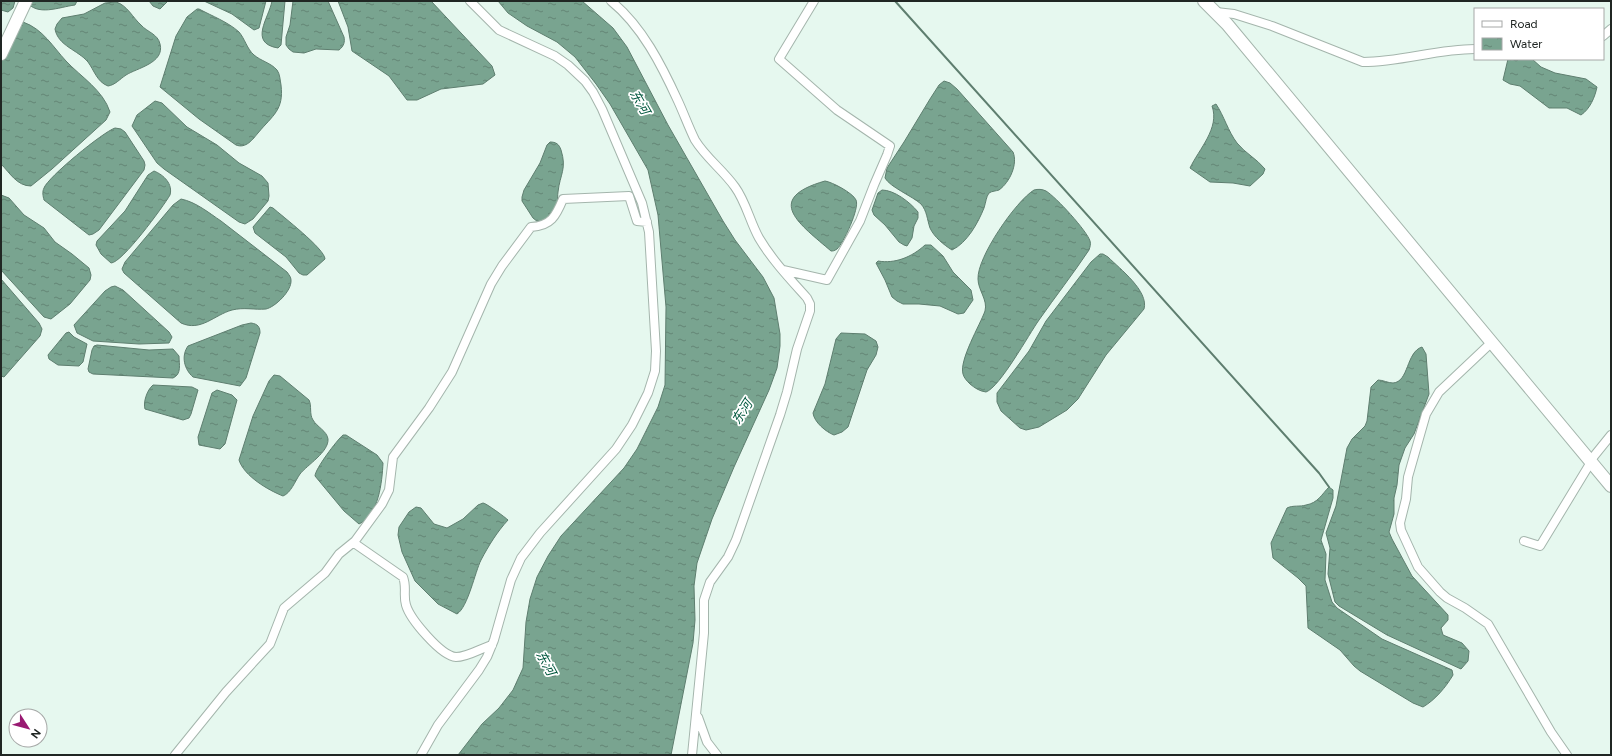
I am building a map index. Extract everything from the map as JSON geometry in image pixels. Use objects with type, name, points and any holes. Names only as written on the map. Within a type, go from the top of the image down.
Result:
[{"type":"street","points":[[1,54],[26,1]]},
{"type":"street","points":[[421,755],[438,725],[479,670],[492,645],[511,580],[521,558],[540,533],[616,449],[635,419],[650,388],[655,371],[656,351],[652,263],[647,222],[642,203],[602,109],[585,81],[568,65],[556,56],[499,30],[470,1]]},
{"type":"street","points":[[611,1],[634,24],[652,51],[670,85],[696,141],[706,156],[734,186],[760,240],[809,301],[810,311],[797,350],[780,415],[736,540],[728,557],[710,582],[704,600],[704,633],[692,755]]},
{"type":"street","points":[[783,270],[827,280],[860,221],[890,146],[837,110],[779,59],[814,1]]},
{"type":"street","points":[[1204,1],[1216,12],[1611,486]]},
{"type":"street","points":[[1216,12],[1234,14],[1272,26],[1363,62],[1379,61],[1457,49],[1474,49]]},
{"type":"street","points":[[175,755],[226,692],[270,644],[284,608],[325,573],[339,554],[354,543],[386,498],[389,490],[393,457],[429,408],[452,372],[491,284],[502,266],[531,227],[539,227],[548,223],[555,215],[563,199],[629,196],[637,221],[647,222]]},
{"type":"street","points":[[1492,342],[1439,392],[1426,414],[1408,477],[1406,499],[1400,523],[1401,530],[1418,567],[1440,592],[1488,624],[1551,732],[1567,755]]},
{"type":"street","points":[[1524,541],[1540,546],[1590,461],[1611,435]]},
{"type":"street","points":[[354,543],[403,578],[406,586],[405,603],[410,615],[418,626],[444,652],[452,656],[460,656],[492,645]]},
{"type":"street","points":[[697,713],[707,742],[717,755]]},
{"type":"water","points":[[1,1],[15,1],[13,8],[8,12],[1,10]]},
{"type":"water","points":[[26,1],[77,1],[75,5],[42,10],[36,9]]},
{"type":"water","points":[[149,1],[168,1],[160,9],[153,6]]},
{"type":"water","points":[[204,1],[266,1],[259,28],[254,30],[232,14]]},
{"type":"water","points":[[272,1],[285,1],[281,45],[278,48],[269,45],[264,41],[262,35]]},
{"type":"water","points":[[293,1],[328,1],[344,37],[344,44],[339,50],[316,49],[304,53],[293,52],[289,49],[286,45],[286,37],[290,25]]},
{"type":"water","points":[[338,1],[431,1],[492,66],[495,75],[483,84],[441,89],[417,100],[407,100],[389,76],[352,51],[348,27]]},
{"type":"water","name":"东河","points":[[498,1],[582,1],[613,28],[627,47],[668,125],[723,221],[735,240],[763,277],[774,298],[780,334],[777,368],[769,390],[712,519],[697,563],[694,586],[695,620],[693,643],[671,755],[458,755],[482,724],[499,708],[513,690],[523,668],[526,622],[530,599],[537,577],[548,556],[561,536],[624,468],[637,449],[658,407],[665,385],[666,307],[658,215],[648,170],[610,104],[575,57],[557,42],[527,26],[508,13]]},
{"type":"water","points":[[116,2],[127,9],[143,27],[157,38],[160,44],[160,50],[158,56],[149,64],[108,86],[98,79],[84,58],[60,40],[55,29],[62,18],[84,14],[105,3]]},
{"type":"water","points":[[197,9],[220,19],[235,28],[252,53],[275,68],[279,73],[281,101],[279,106],[273,116],[246,145],[236,145],[199,119],[160,87],[176,36],[187,17]]},
{"type":"water","points":[[23,22],[30,25],[42,34],[66,61],[97,90],[107,104],[110,112],[106,120],[31,186],[22,184],[1,164],[1,53],[18,23]]},
{"type":"water","points":[[1508,60],[1533,60],[1541,67],[1555,73],[1586,79],[1597,87],[1592,102],[1587,110],[1581,115],[1567,108],[1549,108],[1520,86],[1510,84],[1503,80]]},
{"type":"water","points":[[944,81],[950,83],[957,89],[1013,152],[1014,157],[1014,167],[1010,178],[999,190],[989,193],[982,214],[975,226],[967,238],[952,250],[934,235],[930,228],[926,212],[921,204],[891,185],[885,178],[887,168],[939,85]]},
{"type":"water","points":[[155,101],[162,103],[187,127],[217,145],[239,163],[262,176],[268,183],[268,201],[253,219],[245,224],[239,222],[157,163],[132,126],[137,115]]},
{"type":"water","points":[[1216,104],[1237,143],[1265,169],[1263,174],[1250,186],[1233,183],[1210,182],[1190,168],[1211,130],[1214,114],[1212,106]]},
{"type":"water","points":[[115,128],[121,129],[125,132],[144,161],[144,170],[99,230],[89,235],[44,200],[43,191],[48,182],[76,155]]},
{"type":"water","points":[[550,142],[554,142],[560,148],[563,157],[563,167],[556,208],[547,218],[538,222],[533,218],[522,201],[522,197],[524,190],[540,163],[547,145]]},
{"type":"water","points":[[154,171],[167,180],[171,191],[170,195],[133,245],[116,261],[111,263],[101,254],[96,245],[97,241],[125,211],[148,175]]},
{"type":"water","points":[[825,181],[847,191],[854,197],[857,204],[847,233],[840,246],[834,251],[831,251],[799,222],[793,213],[791,204],[795,196],[806,188]]},
{"type":"water","points":[[1040,189],[1046,191],[1064,207],[1088,236],[1090,247],[999,381],[992,388],[984,392],[970,384],[963,375],[964,360],[986,307],[978,283],[979,269],[991,244],[1008,217],[1026,196],[1034,190]]},
{"type":"water","points":[[882,190],[892,192],[902,197],[918,212],[918,218],[914,226],[912,238],[907,246],[899,242],[885,225],[874,215],[872,210],[878,193]]},
{"type":"water","points":[[1,195],[9,198],[24,215],[44,228],[55,242],[89,268],[91,275],[90,280],[70,304],[51,319],[44,317],[1,270]]},
{"type":"water","points":[[181,199],[187,200],[207,211],[287,272],[291,278],[291,284],[282,298],[270,308],[232,310],[225,312],[207,322],[188,325],[181,323],[124,273],[122,269],[125,262],[173,205]]},
{"type":"water","points":[[270,207],[302,233],[323,254],[325,259],[307,275],[299,273],[286,257],[255,233],[253,227]]},
{"type":"water","points":[[925,245],[931,245],[943,256],[953,272],[971,290],[973,300],[964,313],[958,314],[940,306],[903,304],[892,297],[876,263],[878,261],[884,262],[903,259],[915,253]]},
{"type":"water","points":[[1100,254],[1108,257],[1138,288],[1144,302],[1144,309],[1106,355],[1078,399],[1067,410],[1039,427],[1026,430],[1020,428],[1001,411],[997,402],[997,393],[1029,351],[1046,321],[1091,262]]},
{"type":"water","points":[[1,279],[39,323],[42,329],[40,336],[4,377],[1,376]]},
{"type":"water","points":[[115,286],[123,290],[169,332],[172,337],[169,343],[139,344],[93,341],[77,333],[74,325],[105,291]]},
{"type":"water","points":[[251,323],[258,326],[260,333],[246,378],[240,386],[193,377],[190,374],[184,362],[188,346],[242,325]]},
{"type":"water","points":[[69,332],[74,337],[87,344],[83,362],[79,366],[58,365],[49,359],[48,355],[66,333]]},
{"type":"water","points":[[841,333],[865,334],[876,341],[878,347],[876,355],[867,370],[848,427],[842,432],[834,435],[827,432],[821,426],[813,413],[825,384],[836,339]]},
{"type":"water","points":[[97,345],[149,350],[173,349],[179,356],[178,374],[173,378],[93,374],[89,372],[88,369],[92,350],[94,346]]},
{"type":"water","points":[[1422,347],[1426,354],[1429,394],[1414,434],[1405,448],[1399,465],[1394,498],[1394,514],[1389,532],[1412,576],[1448,615],[1448,620],[1441,628],[1443,635],[1462,643],[1469,651],[1468,661],[1461,669],[1387,635],[1339,606],[1335,602],[1328,574],[1330,548],[1326,533],[1336,506],[1347,448],[1352,439],[1365,426],[1367,421],[1371,387],[1378,380],[1393,383],[1402,378],[1413,355]]},
{"type":"water","points":[[274,375],[280,376],[309,400],[312,418],[326,434],[328,439],[325,449],[303,470],[291,490],[283,496],[257,482],[246,472],[239,460],[253,416],[269,381]]},
{"type":"water","points":[[153,385],[192,387],[198,390],[189,418],[183,420],[145,409],[146,396]]},
{"type":"water","points":[[217,390],[232,395],[237,400],[225,444],[220,449],[199,445],[198,437],[212,393]]},
{"type":"water","points":[[343,435],[346,435],[377,455],[383,463],[382,479],[375,506],[366,520],[359,524],[344,511],[315,476],[322,461]]},
{"type":"water","points":[[1329,487],[1333,490],[1333,498],[1321,540],[1326,554],[1325,580],[1332,602],[1337,608],[1382,639],[1452,670],[1453,675],[1444,689],[1432,701],[1423,707],[1413,703],[1360,671],[1340,650],[1308,628],[1306,586],[1273,558],[1271,543],[1287,508],[1304,506],[1314,502]]},
{"type":"water","points":[[483,503],[508,520],[493,539],[481,560],[465,604],[457,614],[438,604],[415,581],[402,552],[398,535],[399,527],[409,512],[416,507],[421,508],[434,524],[447,528],[463,519],[478,505]]},
{"type":"waterway","points":[[895,1],[1319,473],[1329,487]]}]
